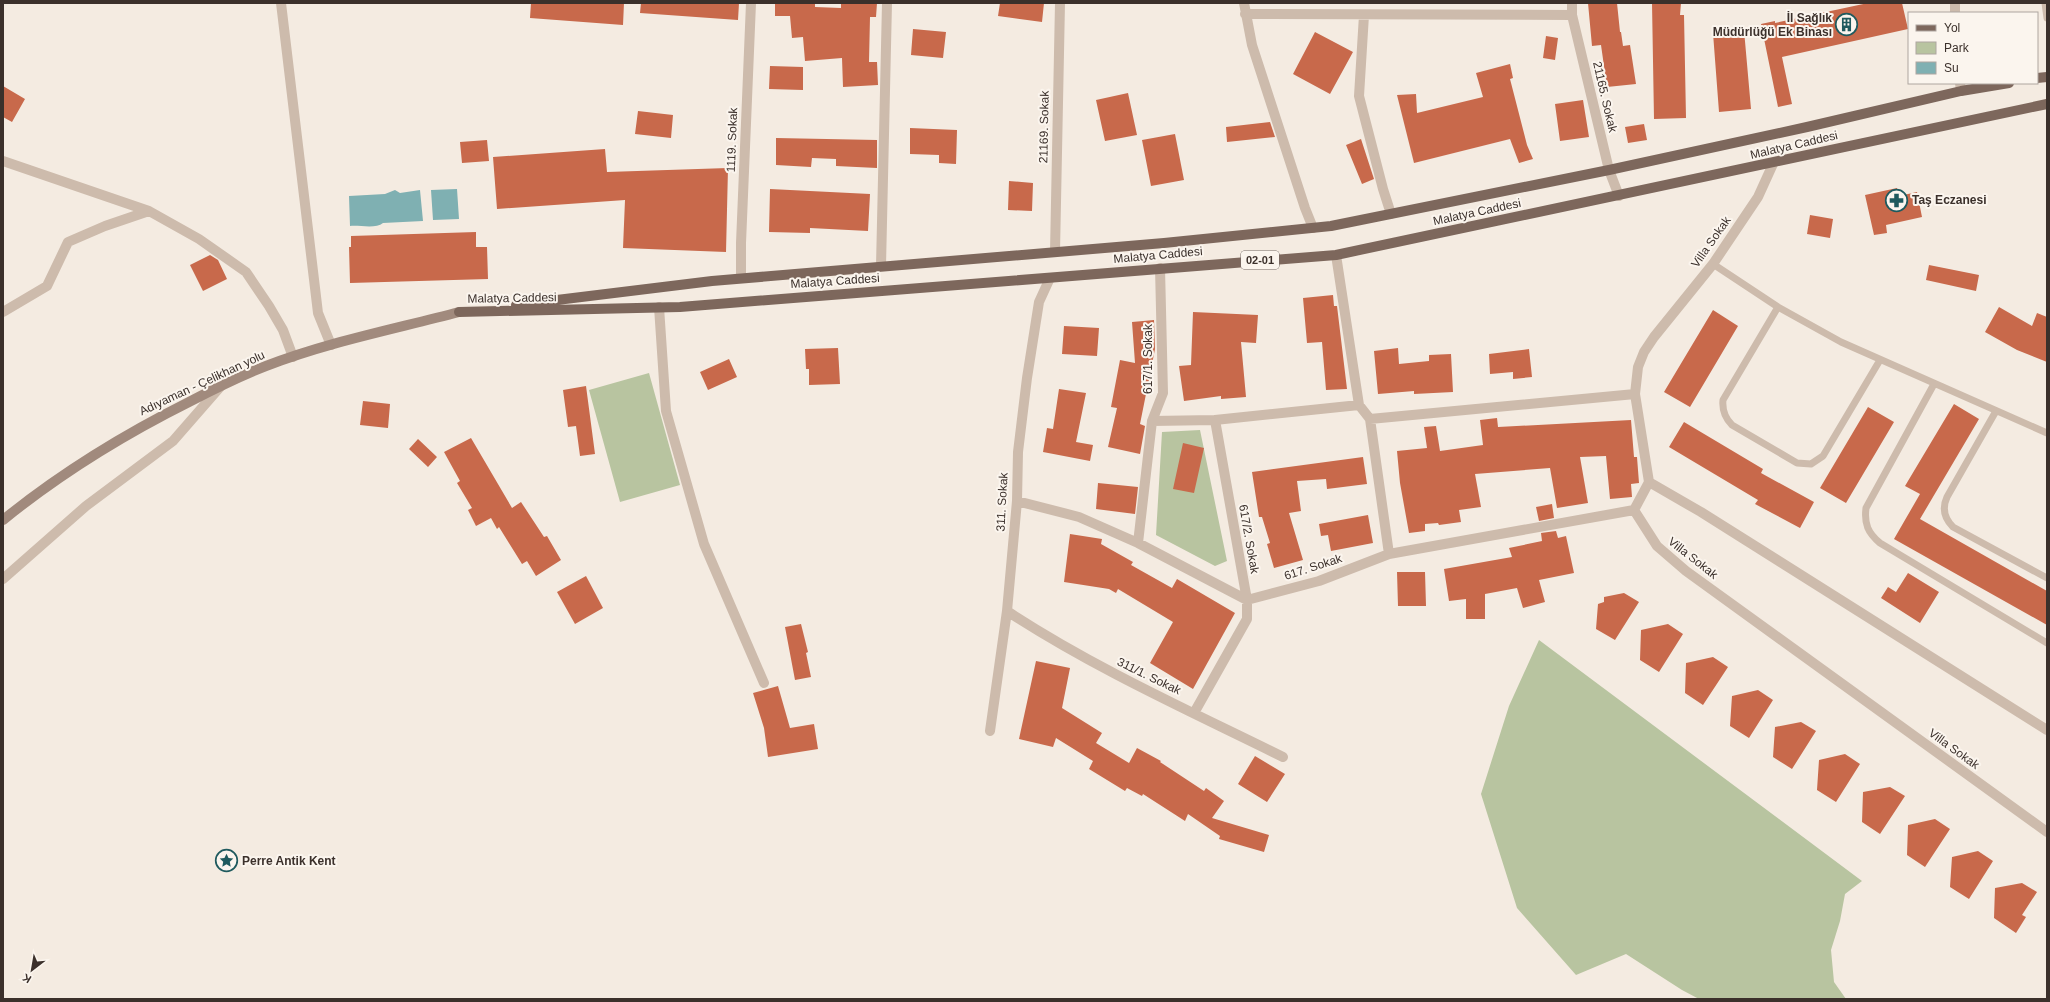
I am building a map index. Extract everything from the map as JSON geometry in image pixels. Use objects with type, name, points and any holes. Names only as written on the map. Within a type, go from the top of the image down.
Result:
[{"type":"main road","name":"Malatya Caddesi","points":[[458,312],[741,278],[1055,252],[1331,226],[1610,170],[1807,128],[1960,87],[1997,84]]},
{"type":"main road","name":"Malatya Caddesi","points":[[458,312],[659,307],[1336,255],[1772,164],[1909,132],[2047,104]]},
{"type":"main road","name":"Adıyaman - Çelikhan yolu","points":[[3,520],[62,475],[100,450],[139,427],[221,386],[266,366],[331,345],[458,312]]},
{"type":"street","points":[[281,3],[318,313],[331,345]]},
{"type":"street","name":"1119. Sokak","points":[[741,278],[751,3]]},
{"type":"street","points":[[881,266],[887,3]]},
{"type":"street","name":"21169. Sokak","points":[[1055,252],[1060,3]]},
{"type":"street","points":[[1244,3],[1252,45],[1305,208],[1314,228]]},
{"type":"street","name":"21165. Sokak","points":[[1572,3],[1572,15],[1610,170],[1619,196]]},
{"type":"street","points":[[1245,14],[1572,15]]},
{"type":"street","points":[[1364,15],[1359,96],[1369,138],[1391,214]]},
{"type":"street","points":[[3,161],[149,211],[199,239],[246,272],[283,330],[293,357]]},
{"type":"street","name":"Villa Sokak","points":[[1649,482],[1635,394],[1638,367],[1644,352],[1654,337],[1713,264],[1758,197],[1772,164]]},
{"type":"street","points":[[3,312],[47,286],[68,242],[105,226],[149,211]]},
{"type":"street","points":[[1336,255],[1359,405],[1370,419],[1389,554]]},
{"type":"street","name":"617/1. Sokak","points":[[1138,543],[1152,422],[1162,393],[1160,268]]},
{"type":"street","name":"311. Sokak","points":[[990,731],[1007,611],[1017,501],[1018,452],[1027,378],[1039,302],[1050,278]]},
{"type":"street","points":[[659,307],[666,412],[704,544],[764,683]]},
{"type":"street","points":[[3,579],[86,506],[172,441],[221,386]]},
{"type":"street","points":[[1370,419],[1635,394]]},
{"type":"street","points":[[1152,422],[1215,420],[1359,405]]},
{"type":"street","name":"617/2. Sokak","points":[[1194,713],[1247,619],[1246,600],[1215,420]]},
{"type":"street","points":[[1634,510],[1649,482],[1701,512],[2047,730]]},
{"type":"street","points":[[1017,501],[1078,517],[1138,543],[1246,600]]},
{"type":"street","name":"Villa Sokak","points":[[1634,510],[1657,546],[1686,571],[2047,832]]},
{"type":"street","name":"617. Sokak","points":[[1246,600],[1319,581],[1389,554],[1634,510]]},
{"type":"street","name":"311/1. Sokak","points":[[1007,611],[1058,644],[1283,757]]},
{"type":"lane","points":[[2045,3],[2047,18]]},
{"type":"lane","points":[[1713,264],[1778,307],[1841,342],[2047,433]]},
{"type":"lane","points":[[1778,307],[1723,400],[1722,406],[1725,416],[1732,425],[1797,464],[1810,464],[1823,456],[1880,360]]},
{"type":"lane","points":[[1934,384],[1866,508],[1865,521],[1867,529],[1871,536],[1880,543],[2047,643]]},
{"type":"lane","points":[[1996,410],[1947,497],[1944,512],[1949,523],[1953,527],[2047,578]]},
{"type":"green space","points":[[649,373],[680,485],[620,502],[589,390]]},
{"type":"green space","points":[[1200,430],[1227,561],[1215,566],[1156,535],[1162,432]]},
{"type":"green space","points":[[1539,640],[1862,881],[1845,894],[1840,921],[1831,950],[1834,982],[1846,999],[1699,999],[1682,990],[1626,954],[1576,975],[1517,908],[1481,794],[1509,706]]},
{"type":"water","points":[[457,189],[459,219],[433,220],[431,190]]},
{"type":"water","points":[[395,190],[400,193],[420,190],[423,221],[383,223],[376,226],[350,226],[349,196],[385,194]]},
{"type":"building","points":[[531,3],[624,3],[623,25],[530,18]]},
{"type":"building","points":[[641,3],[739,3],[738,20],[640,13]]},
{"type":"building","points":[[775,3],[815,3],[815,7],[841,8],[841,3],[877,3],[876,17],[870,17],[869,62],[877,62],[878,85],[843,87],[842,58],[805,61],[803,37],[792,38],[790,16],[775,16]]},
{"type":"building","points":[[1000,3],[1044,3],[1042,22],[998,16]]},
{"type":"building","points":[[1588,3],[1617,3],[1623,46],[1630,45],[1636,84],[1607,87],[1601,45],[1592,46]]},
{"type":"building","points":[[1652,3],[1681,3],[1680,15],[1684,15],[1686,118],[1654,119]]},
{"type":"building","name":"İl Sağlık Müdürlüğü Ek Binası","points":[[1868,3],[1902,3],[1908,29],[1782,57],[1792,104],[1778,107],[1761,24],[1775,21],[1775,23]]},
{"type":"building","points":[[913,29],[946,32],[943,58],[911,55]]},
{"type":"building","points":[[1744,30],[1751,109],[1719,112],[1713,33]]},
{"type":"building","points":[[1315,32],[1353,52],[1330,94],[1293,74]]},
{"type":"building","points":[[1546,36],[1558,38],[1555,60],[1543,58]]},
{"type":"building","points":[[1510,64],[1513,78],[1510,79],[1527,145],[1533,159],[1519,163],[1510,139],[1414,163],[1397,95],[1416,94],[1417,113],[1483,97],[1476,73]]},
{"type":"building","points":[[770,66],[803,67],[803,90],[769,89]]},
{"type":"building","points":[[3,86],[25,99],[12,122],[3,117]]},
{"type":"building","points":[[1128,93],[1137,135],[1105,141],[1096,100]]},
{"type":"building","points":[[1583,100],[1589,137],[1560,141],[1555,104]]},
{"type":"building","points":[[638,111],[673,115],[671,138],[635,134]]},
{"type":"building","points":[[1270,122],[1275,137],[1227,142],[1226,127]]},
{"type":"building","points":[[1644,124],[1647,140],[1628,143],[1625,127]]},
{"type":"building","points":[[910,128],[957,130],[956,164],[939,163],[939,155],[910,154]]},
{"type":"building","points":[[1175,134],[1184,180],[1151,186],[1142,140]]},
{"type":"building","points":[[776,138],[877,140],[877,168],[836,166],[836,159],[812,158],[811,167],[776,165]]},
{"type":"building","points":[[1361,139],[1374,179],[1362,184],[1346,145]]},
{"type":"building","points":[[487,140],[489,161],[462,163],[460,142]]},
{"type":"building","points":[[605,149],[607,172],[728,168],[726,252],[623,248],[625,200],[497,209],[493,157]]},
{"type":"building","points":[[1009,181],[1033,183],[1032,211],[1008,210]]},
{"type":"building","points":[[1897,188],[1899,196],[1917,192],[1922,217],[1886,225],[1887,233],[1874,235],[1865,195]]},
{"type":"building","points":[[770,189],[870,194],[868,231],[810,228],[810,233],[769,232]]},
{"type":"building","points":[[1810,215],[1833,219],[1830,238],[1807,234]]},
{"type":"building","points":[[476,232],[476,247],[487,247],[488,279],[350,283],[349,247],[351,247],[351,236]]},
{"type":"building","points":[[210,255],[218,260],[227,279],[203,291],[190,265]]},
{"type":"building","points":[[1929,265],[1979,275],[1976,291],[1926,280]]},
{"type":"building","points":[[1333,295],[1334,306],[1337,306],[1347,389],[1326,390],[1322,342],[1307,343],[1303,298]]},
{"type":"building","points":[[1999,307],[2032,326],[2037,313],[2047,317],[2047,362],[2017,350],[1985,332]]},
{"type":"building","points":[[1713,310],[1738,326],[1690,407],[1664,392]]},
{"type":"building","points":[[1193,312],[1258,315],[1256,343],[1241,342],[1246,397],[1221,399],[1221,396],[1184,401],[1179,366],[1191,365]]},
{"type":"building","points":[[1154,320],[1155,349],[1140,424],[1145,426],[1140,454],[1108,447],[1117,408],[1111,407],[1120,360],[1135,363],[1132,322]]},
{"type":"building","points":[[1064,326],[1099,328],[1097,356],[1062,354]]},
{"type":"building","points":[[838,348],[840,384],[809,385],[809,369],[806,369],[805,349]]},
{"type":"building","points":[[1398,348],[1399,364],[1429,361],[1429,355],[1451,354],[1453,392],[1414,394],[1414,391],[1378,394],[1374,351]]},
{"type":"building","points":[[1529,349],[1532,377],[1513,379],[1513,372],[1490,374],[1489,354]]},
{"type":"building","points":[[729,359],[737,377],[708,390],[700,372]]},
{"type":"building","points":[[586,386],[595,454],[580,456],[576,426],[568,427],[563,390]]},
{"type":"building","points":[[1059,389],[1086,393],[1076,442],[1093,445],[1090,461],[1043,452],[1047,428],[1053,429]]},
{"type":"building","points":[[363,401],[390,404],[388,428],[360,425]]},
{"type":"building","points":[[1954,404],[1979,419],[1920,519],[2047,591],[2047,625],[1894,539],[1920,494],[1905,486]]},
{"type":"building","points":[[1868,407],[1894,422],[1846,503],[1820,488]]},
{"type":"building","points":[[1497,418],[1498,427],[1631,420],[1634,457],[1637,457],[1639,483],[1631,484],[1632,497],[1610,499],[1606,456],[1580,457],[1588,503],[1557,508],[1550,468],[1475,474],[1481,507],[1459,510],[1461,522],[1439,525],[1438,523],[1425,524],[1425,531],[1409,533],[1400,483],[1397,451],[1427,448],[1424,427],[1436,426],[1440,451],[1483,445],[1480,420]]},
{"type":"building","points":[[1684,422],[1763,469],[1761,473],[1814,502],[1800,528],[1755,504],[1758,500],[1669,447]]},
{"type":"building","points":[[471,438],[512,508],[521,502],[544,537],[547,536],[561,560],[536,576],[527,561],[522,564],[499,527],[497,529],[491,518],[476,526],[468,510],[472,508],[457,483],[460,481],[444,452]]},
{"type":"building","points":[[418,439],[437,457],[428,467],[409,449]]},
{"type":"building","points":[[1183,443],[1204,448],[1194,493],[1173,489]]},
{"type":"building","points":[[1363,457],[1367,484],[1327,489],[1326,479],[1297,481],[1301,511],[1289,513],[1303,560],[1274,568],[1267,544],[1270,543],[1262,517],[1259,517],[1252,472]]},
{"type":"building","points":[[1098,483],[1138,487],[1135,514],[1096,509]]},
{"type":"building","points":[[1552,504],[1554,518],[1539,521],[1536,507]]},
{"type":"building","points":[[1368,515],[1373,543],[1331,551],[1328,535],[1321,536],[1319,524]]},
{"type":"building","points":[[1556,531],[1558,538],[1566,536],[1574,573],[1539,580],[1545,602],[1523,608],[1517,588],[1485,594],[1485,619],[1466,619],[1466,599],[1449,601],[1444,569],[1512,557],[1509,548],[1542,541],[1541,533]]},
{"type":"building","points":[[1070,534],[1102,539],[1101,544],[1133,562],[1131,565],[1172,588],[1177,579],[1235,613],[1193,689],[1150,663],[1173,622],[1118,589],[1116,593],[1109,589],[1064,582]]},
{"type":"building","points":[[1397,572],[1425,572],[1426,606],[1398,606]]},
{"type":"building","points":[[1908,573],[1939,592],[1920,623],[1881,598],[1888,587],[1896,592]]},
{"type":"building","points":[[586,576],[603,608],[575,624],[557,592]]},
{"type":"building","points":[[1624,593],[1639,602],[1615,640],[1596,629],[1598,604],[1604,602],[1604,597]]},
{"type":"building","points":[[801,624],[808,652],[806,653],[811,677],[795,680],[785,627]]},
{"type":"building","points":[[1668,624],[1683,634],[1659,672],[1640,660],[1641,630]]},
{"type":"building","points":[[1713,657],[1728,667],[1703,705],[1685,693],[1686,663]]},
{"type":"building","points":[[1036,661],[1070,668],[1062,708],[1102,733],[1096,743],[1129,763],[1137,748],[1161,761],[1160,762],[1204,791],[1206,788],[1224,801],[1212,818],[1269,835],[1264,852],[1219,839],[1220,836],[1188,814],[1185,821],[1143,794],[1142,796],[1127,788],[1125,791],[1089,769],[1093,761],[1056,738],[1053,747],[1019,739]]},
{"type":"building","points":[[778,686],[790,728],[814,724],[818,749],[768,757],[764,728],[753,693]]},
{"type":"building","points":[[1758,690],[1773,700],[1749,738],[1730,726],[1732,696]]},
{"type":"building","points":[[1801,722],[1816,731],[1792,769],[1773,757],[1775,727]]},
{"type":"building","points":[[1845,754],[1860,764],[1836,802],[1817,790],[1819,760]]},
{"type":"building","points":[[1255,756],[1285,774],[1267,802],[1238,784]]},
{"type":"building","points":[[1890,787],[1905,796],[1880,834],[1862,822],[1863,792]]},
{"type":"building","points":[[1935,819],[1950,829],[1925,867],[1907,855],[1908,825]]},
{"type":"building","points":[[1978,851],[1993,861],[1969,899],[1950,887],[1952,857]]},
{"type":"building","points":[[2022,883],[2037,892],[2022,915],[2026,917],[2016,933],[1994,918],[1995,888]]},
{"type":"place","name":"İl Sağlık Müdürlüğü Ek Binası","points":[[1847,25]]},
{"type":"place","name":"Taş Eczanesi","points":[[1896,200]]},
{"type":"place","name":"Perre Antik Kent","points":[[226,861]]}]
